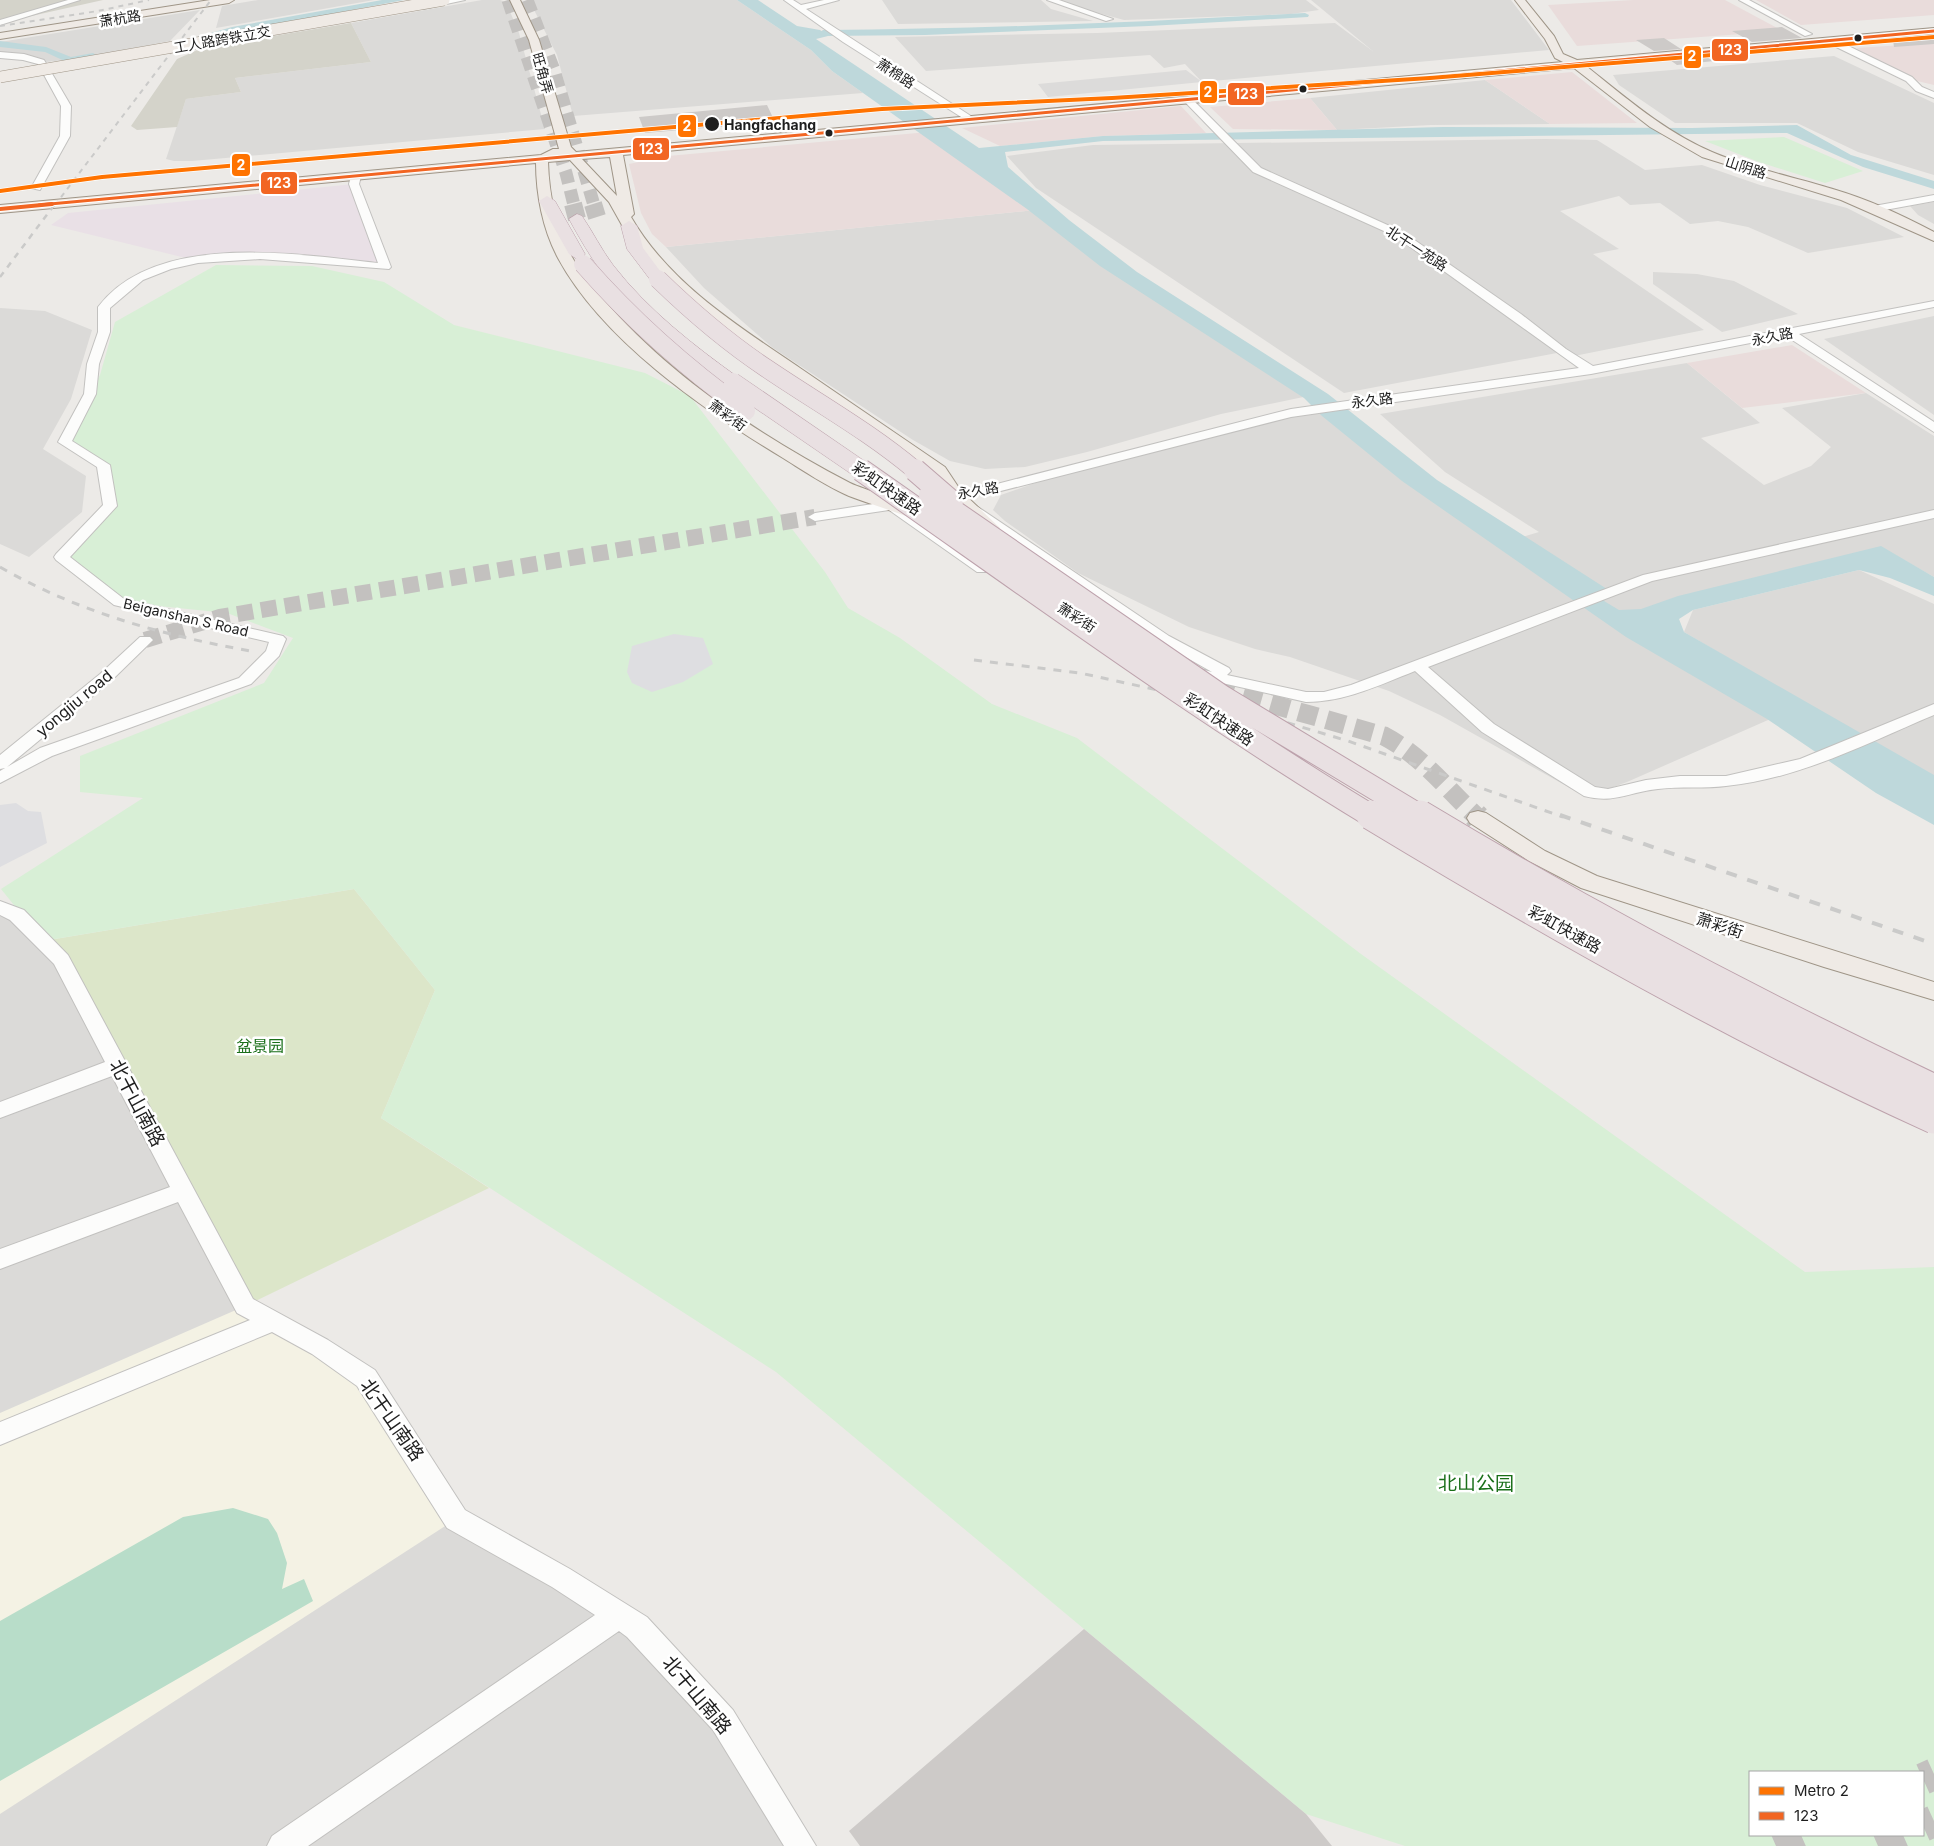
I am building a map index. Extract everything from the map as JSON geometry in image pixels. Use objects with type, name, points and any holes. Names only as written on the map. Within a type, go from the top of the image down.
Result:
[{"type":"highway","points":[[547,201],[583,264],[615,301],[697,377],[750,414],[992,562]]},
{"type":"highway","name":"彩虹快速路","points":[[577,219],[594,252],[624,291],[672,336],[1015,553],[1223,698],[1512,870],[1826,1038],[1934,1089]]},
{"type":"highway","points":[[629,226],[634,249],[676,298],[721,336],[772,374],[883,445],[1015,553]]},
{"type":"highway","name":"彩虹快速路","points":[[612,246],[629,270],[661,304],[716,350],[743,380],[840,454],[1225,723],[1421,846],[1696,1001],[1832,1072],[1934,1119]]},
{"type":"main road","name":"萧杭路","points":[[38,29],[206,0]]},
{"type":"main road","name":"萧杭路","points":[[38,29],[229,0]]},
{"type":"main road","name":"工人路跨铁立交","points":[[0,75],[430,0]]},
{"type":"main road","name":"工人路跨铁立交","points":[[0,75],[84,64],[444,0]]},
{"type":"main road","name":"旺角弄","points":[[515,0],[534,40],[568,152]]},
{"type":"main road","name":"山阴路","points":[[1520,0],[1568,58],[1673,137],[1706,154],[1737,165],[1835,194],[1874,209],[1934,237]]},
{"type":"main road","name":"山阴路","points":[[1532,0],[1560,35],[1568,58]]},
{"type":"main road","points":[[0,209],[542,160],[568,152],[616,153],[1188,100],[1568,58],[1934,23]]},
{"type":"main road","points":[[0,31],[38,29]]},
{"type":"main road","points":[[0,36],[38,29]]},
{"type":"main road","points":[[0,200],[568,152],[891,117],[1351,76],[1568,58],[1831,41],[1934,31]]},
{"type":"main road","points":[[0,67],[28,67],[82,60]]},
{"type":"main road","name":"萧彩街","points":[[568,152],[614,200],[637,240],[681,287],[726,325],[938,471],[955,495],[1002,537],[1142,635]]},
{"type":"main road","name":"萧彩街","points":[[616,153],[629,226]]},
{"type":"main road","name":"萧彩街","points":[[542,160],[547,201],[558,244],[571,268],[616,323],[654,358],[752,433],[853,491],[912,512],[1120,644]]},
{"type":"main road","name":"萧彩街","points":[[1483,817],[1514,841],[1561,869],[1612,890],[1934,991]]},
{"type":"street","points":[[0,23],[76,0]]},
{"type":"street","points":[[417,0],[305,20],[298,22],[297,26],[312,28],[462,0]]},
{"type":"street","points":[[788,0],[846,40]]},
{"type":"street","points":[[799,8],[835,0]]},
{"type":"street","points":[[1051,0],[1109,19]]},
{"type":"street","points":[[1743,0],[1808,34]]},
{"type":"street","name":"萧棉路","points":[[846,40],[972,120]]},
{"type":"street","points":[[1831,41],[1909,79],[1934,86]]},
{"type":"street","points":[[0,55],[24,57],[41,62],[66,106],[65,136],[36,188]]},
{"type":"street","points":[[1909,79],[1919,89],[1934,95]]},
{"type":"street","name":"北干一苑路","points":[[1188,100],[1231,146],[1257,170],[1312,197],[1371,220],[1399,234],[1518,316],[1562,352],[1591,370]]},
{"type":"street","name":"Beiganshan S Road","points":[[0,778],[46,752],[246,681],[273,653],[278,639],[119,602],[61,557],[110,506],[103,465],[65,442],[90,394],[93,364],[104,332],[104,307],[138,278],[186,261],[246,257],[385,267],[354,184],[356,176]]},
{"type":"street","points":[[1874,209],[1934,198]]},
{"type":"street","name":"永久路","points":[[815,517],[993,489],[1291,412],[1591,370],[1934,304]]},
{"type":"street","points":[[1790,333],[1934,428]]},
{"type":"street","points":[[955,495],[1184,652],[1224,672],[1261,687]]},
{"type":"street","points":[[891,505],[1034,604],[1095,643],[1147,662],[1306,696],[1325,697],[1357,688],[1416,664],[1648,578],[1934,514]]},
{"type":"street","name":"yongjiu road","points":[[0,764],[106,677],[145,640]]},
{"type":"street","points":[[1416,664],[1488,728],[1590,792],[1608,795],[1646,785],[1680,781],[1726,781],[1805,763],[1934,709]]},
{"type":"street","name":"北干山南路","points":[[0,907],[17,915],[61,960],[244,1306],[320,1347],[366,1378],[456,1519],[561,1578],[638,1627],[723,1720],[801,1846]]},
{"type":"street","points":[[0,1110],[117,1066]]},
{"type":"street","points":[[0,1259],[184,1191]]},
{"type":"street","points":[[0,1434],[273,1321]]},
{"type":"street","points":[[282,1846],[619,1615]]},
{"type":"shaded area","points":[[0,0],[103,0],[0,23]]},
{"type":"shaded area","points":[[258,0],[374,0],[216,28],[222,6]]},
{"type":"shaded area","points":[[482,0],[506,2],[519,33],[545,129],[192,161],[166,159],[186,99],[241,92],[235,78],[371,62],[351,23]]},
{"type":"shaded area","points":[[529,0],[737,0],[811,50],[832,71],[863,93],[573,116],[557,55]]},
{"type":"shaded area","points":[[882,0],[1041,0],[1051,9],[1093,21],[898,24]]},
{"type":"shaded area","points":[[1051,0],[1306,0],[1319,10],[1291,14],[1124,20]]},
{"type":"shaded area","points":[[1311,0],[1511,0],[1549,50],[1202,82],[1185,64],[1164,68],[1150,55],[926,71],[895,37],[1097,33],[1335,23],[1374,52]]},
{"type":"shaded area","points":[[1633,0],[1725,0],[1783,31],[1577,46],[1548,5]]},
{"type":"shaded area","points":[[1756,0],[1934,0],[1934,15],[1801,25]]},
{"type":"shaded area","points":[[200,10],[170,41],[82,58],[46,62],[27,55],[0,53],[0,42]]},
{"type":"shaded area","points":[[351,23],[371,62],[235,78],[241,92],[186,99],[177,127],[137,130],[131,126],[177,59],[202,48]]},
{"type":"shaded area","points":[[1934,43],[1934,85],[1909,79],[1856,48]]},
{"type":"shaded area","points":[[1834,56],[1934,103],[1934,175],[1858,152],[1797,123],[1675,123],[1619,85],[1613,75]]},
{"type":"shaded area","points":[[1186,70],[1202,82],[1048,97],[1038,84]]},
{"type":"shaded area","points":[[1572,72],[1637,123],[1550,124],[1485,80]]},
{"type":"shaded area","points":[[1485,80],[1550,124],[1431,125],[1337,130],[1310,98]]},
{"type":"shaded area","points":[[1310,98],[1337,130],[1233,129],[1210,107]]},
{"type":"shaded area","points":[[1181,106],[1206,133],[1103,136],[1000,146],[962,128]]},
{"type":"shaded area","points":[[928,132],[1036,210],[666,247],[652,234],[641,213],[629,164],[668,156]]},
{"type":"shaded area","points":[[1545,139],[1597,140],[1645,170],[1702,165],[1760,185],[1847,208],[1904,237],[1808,253],[1748,227],[1718,221],[1690,224],[1660,203],[1630,205],[1619,196],[1560,211],[1619,249],[1593,254],[1704,330],[1569,357],[1562,352],[1344,393],[1036,188],[1007,156],[1093,145]]},
{"type":"shaded area","points":[[354,184],[385,267],[246,257],[194,260],[51,225],[68,213]]},
{"type":"shaded area","points":[[1934,202],[1934,224],[1918,215],[1910,206]]},
{"type":"shaded area","points":[[1036,210],[1313,395],[1221,414],[1087,452],[1025,467],[985,469],[950,461],[913,440],[773,348],[704,288],[666,247]]},
{"type":"shaded area","points":[[1653,272],[1697,274],[1734,281],[1798,314],[1722,332],[1653,284]]},
{"type":"shaded area","points":[[0,308],[45,311],[92,330],[71,399],[43,449],[86,476],[82,512],[29,557],[0,544]]},
{"type":"shaded area","points":[[1934,316],[1934,415],[1824,339]]},
{"type":"shaded area","points":[[1792,345],[1866,393],[1742,408],[1687,363]]},
{"type":"shaded area","points":[[1687,363],[1760,423],[1701,438],[1764,485],[1811,466],[1831,447],[1782,408],[1866,393],[1934,436],[1934,577],[1881,547],[1651,617],[1784,713],[1627,782],[1586,797],[1440,715],[1389,691],[1290,657],[1255,649],[1189,627],[1078,573],[1005,521],[993,510],[1001,495],[1041,481],[1288,417],[1325,412],[1505,542],[1539,532],[1445,472],[1380,414]]},
{"type":"shaded area","points":[[1859,570],[1934,604],[1934,779],[1684,632],[1693,610]]},
{"type":"shaded area","points":[[674,634],[703,638],[713,664],[683,682],[652,692],[632,683],[627,672],[632,646]]},
{"type":"shaded area","points":[[16,803],[28,811],[41,812],[47,843],[0,867],[0,805]]},
{"type":"shaded area","points":[[0,907],[61,960],[245,1306],[456,1519],[637,1627],[801,1846],[0,1846]]},
{"type":"shaded area","points":[[245,1306],[366,1378],[456,1519],[0,1814],[0,1413]]},
{"type":"green space","points":[[1784,137],[1863,171],[1825,183],[1759,162],[1705,141]]},
{"type":"green space","name":"北山公园","points":[[216,265],[312,266],[384,282],[454,325],[645,373],[690,396],[825,572],[848,608],[900,638],[992,704],[1077,738],[1361,954],[1805,1272],[1934,1267],[1934,1846],[1405,1846],[1306,1814],[776,1372],[381,1118],[435,990],[354,889],[43,941],[1,889],[143,798],[80,792],[80,756],[264,683],[293,638],[227,613],[119,602],[61,557],[110,506],[103,465],[65,442],[100,375],[115,322]]},
{"type":"green space","name":"盆景园","points":[[354,889],[435,990],[381,1118],[489,1188],[245,1306],[43,941]]},
{"type":"green space","points":[[233,1508],[268,1519],[277,1533],[287,1563],[282,1589],[304,1579],[313,1601],[0,1781],[0,1621],[183,1517]]},
{"type":"water","points":[[382,0],[404,0],[201,39],[197,37],[232,27]]},
{"type":"water","points":[[737,0],[758,0],[797,26],[820,30],[828,36],[816,39],[979,148],[1103,136],[1443,127],[1692,128],[1797,125],[1851,155],[1934,181],[1934,189],[1863,167],[1787,133],[1103,141],[1005,152],[1008,167],[1069,220],[1137,272],[1328,394],[1437,480],[1610,591],[1604,601],[1619,610],[1641,609],[1678,596],[1881,546],[1934,577],[1934,596],[1890,578],[1859,570],[1693,610],[1679,619],[1684,632],[1934,775],[1934,825],[1876,793],[1767,719],[1626,637],[1402,481],[1322,416],[1304,398],[1100,266],[1027,209],[832,71],[811,50]]},
{"type":"building","points":[[1782,27],[1802,38],[1752,42],[1732,31]]},
{"type":"building","points":[[1934,36],[1934,44],[1894,47],[1893,40]]},
{"type":"building","points":[[1664,38],[1681,49],[1654,51],[1636,40]]},
{"type":"building","points":[[1706,57],[1714,61],[1677,65],[1670,60]]},
{"type":"building","points":[[767,105],[775,122],[645,133],[639,117]]},
{"type":"building","points":[[1084,1629],[1306,1814],[1332,1846],[860,1846],[849,1831]]},
{"type":"waterway","points":[[823,33],[925,32],[1149,24],[1305,15]]},
{"type":"waterway","points":[[0,44],[46,49],[63,55],[69,60],[93,56]]},
{"type":"tunnel","points":[[508,0],[566,173],[574,205]]},
{"type":"tunnel","points":[[527,0],[554,70],[594,205]]},
{"type":"tunnel","points":[[573,204],[577,219]]},
{"type":"tunnel","points":[[593,204],[597,217]]},
{"type":"tunnel","points":[[145,640],[220,617],[815,517]]},
{"type":"tunnel","points":[[1215,688],[1384,736],[1398,744],[1422,763],[1478,818]]},
{"type":"tunnel","points":[[1924,1779],[1934,1774]]},
{"type":"tunnel","points":[[1924,1826],[1934,1821]]},
{"type":"tunnel","points":[[1776,1846],[1799,1836]]},
{"type":"tunnel","points":[[1878,1846],[1901,1836]]},
{"type":"railway","points":[[0,26],[98,11],[149,0]]},
{"type":"railway","points":[[55,205],[211,0]]},
{"type":"railway","points":[[0,277],[55,204]]},
{"type":"railway","points":[[0,567],[61,597],[124,621],[222,646],[256,652]]},
{"type":"railway","points":[[974,660],[1080,673],[1235,707],[1348,741],[1563,817]]},
{"type":"railway","points":[[1560,815],[1934,944]]},
{"type":"metro line","name":"2","points":[[0,191],[102,177],[882,109],[1112,98],[1430,78],[1934,37]]},
{"type":"transit line","name":"123","points":[[0,209],[1934,31]]},
{"type":"place","name":"Hangfachang","points":[[712,124]]}]
